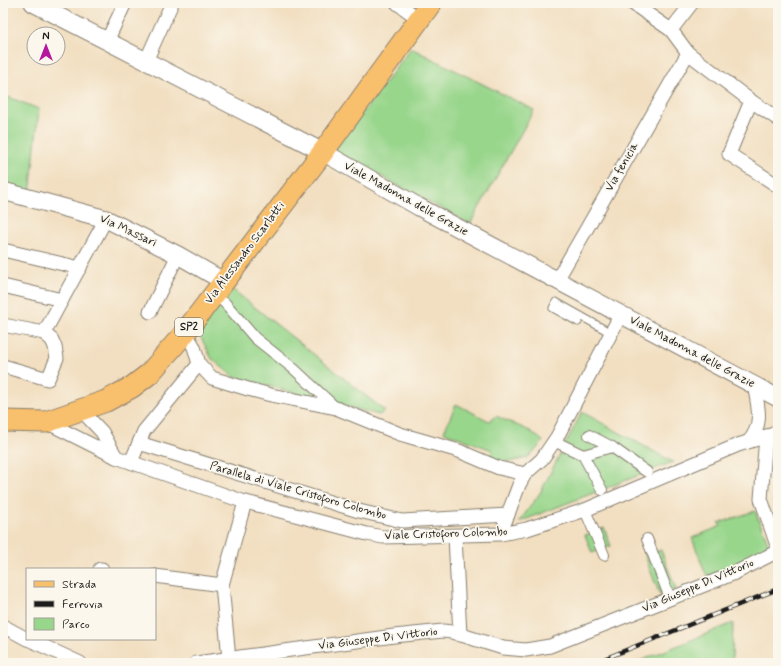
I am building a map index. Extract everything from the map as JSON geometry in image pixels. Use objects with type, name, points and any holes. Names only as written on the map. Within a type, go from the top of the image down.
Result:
[{"type":"main road","name":"Via Alessandro Scarlatti","points":[[3,421],[46,422],[106,401],[132,387],[149,374],[185,332],[323,152],[425,11]]},
{"type":"street","points":[[107,42],[125,3]]},
{"type":"street","points":[[146,61],[172,3]]},
{"type":"street","points":[[397,3],[425,11]]},
{"type":"street","points":[[632,3],[671,30],[688,53],[751,101],[778,119]]},
{"type":"street","points":[[671,30],[692,3]]},
{"type":"street","name":"Viale Madonna delle Grazie","points":[[35,4],[323,152],[419,207],[778,398]]},
{"type":"street","name":"Via fenicia","points":[[557,280],[688,53]]},
{"type":"street","points":[[751,101],[729,154],[778,186]]},
{"type":"street","name":"Via Massari","points":[[3,191],[106,219],[178,255],[218,288]]},
{"type":"street","points":[[44,333],[106,219]]},
{"type":"street","points":[[3,250],[80,268]]},
{"type":"street","points":[[150,312],[178,255]]},
{"type":"street","points":[[3,286],[62,300]]},
{"type":"street","points":[[218,288],[225,303],[255,338],[294,369],[336,408]]},
{"type":"street","points":[[501,534],[519,485],[525,474],[542,459],[554,441],[622,314]]},
{"type":"street","points":[[3,325],[44,333],[52,340],[55,346],[57,358],[48,379],[3,366]]},
{"type":"street","points":[[185,332],[194,347],[199,364],[212,378],[248,390],[336,408],[400,434],[459,451],[499,468],[525,474]]},
{"type":"street","points":[[132,462],[144,430],[199,364]]},
{"type":"street","points":[[754,385],[759,417]]},
{"type":"street","points":[[748,442],[756,433],[761,410],[766,404],[778,398]]},
{"type":"street","points":[[81,410],[102,432],[116,457]]},
{"type":"street","name":"Viale Cristoforo Colombo","points":[[46,422],[116,457],[245,502],[383,537],[501,534],[527,528],[585,510],[748,442],[774,434],[778,430]]},
{"type":"street","points":[[589,435],[612,447],[647,472]]},
{"type":"street","points":[[766,436],[761,499],[778,549]]},
{"type":"street","points":[[554,441],[584,455],[602,490]]},
{"type":"street","name":"Parallela di Viale Cristoforo Colombo","points":[[139,443],[359,511],[402,521],[508,515]]},
{"type":"street","points":[[584,455],[612,447]]},
{"type":"street","points":[[228,659],[222,585],[245,502]]},
{"type":"street","points":[[585,510],[604,555]]},
{"type":"street","points":[[455,536],[460,635]]},
{"type":"street","points":[[647,539],[670,598]]},
{"type":"street","name":"Via Giuseppe Di Vittorio","points":[[196,663],[402,635],[443,631],[503,648],[526,650],[540,648],[550,646],[735,573],[778,549]]},
{"type":"street","points":[[156,576],[222,585]]},
{"type":"street","points":[[3,626],[26,638]]},
{"type":"street","points":[[29,640],[80,663]]},
{"type":"lane","points":[[581,316],[608,339]]},
{"type":"green space","points":[[411,48],[534,110],[470,224],[334,151]]},
{"type":"green space","points":[[3,95],[39,109],[30,195],[3,188]]},
{"type":"green space","points":[[232,289],[385,411],[379,415],[234,377],[212,359],[199,334],[204,321]]},
{"type":"green space","points":[[456,404],[489,421],[496,416],[530,431],[543,441],[527,458],[500,462],[490,458],[492,450],[444,432]]},
{"type":"green space","points":[[582,412],[673,462],[519,522],[540,493]]},
{"type":"green space","points":[[755,511],[769,545],[708,577],[692,538],[721,526],[719,523]]},
{"type":"green space","points":[[604,528],[611,546],[592,553],[585,535]]},
{"type":"green space","points":[[661,550],[676,589],[660,595],[645,555]]},
{"type":"green space","points":[[733,623],[732,663],[635,663]]},
{"type":"railway","points":[[594,663],[778,589]]}]
